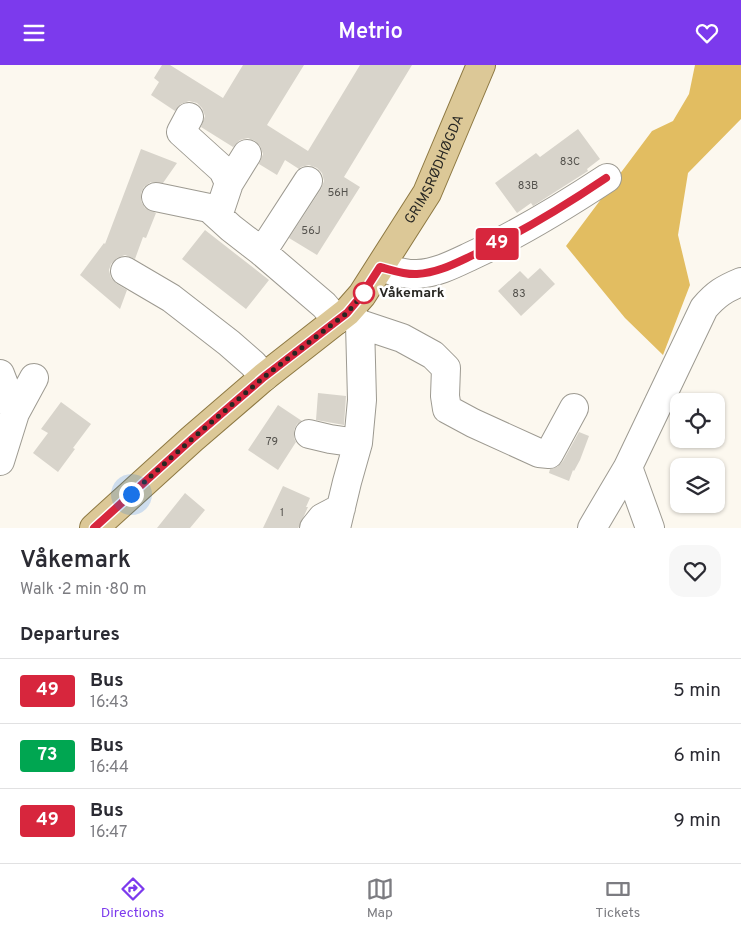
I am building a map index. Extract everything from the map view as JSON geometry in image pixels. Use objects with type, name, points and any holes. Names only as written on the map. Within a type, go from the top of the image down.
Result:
[{"type":"main road","name":"GRIMSRØDHØGDA","points":[[95,528],[185,445],[264,377],[348,319],[427,193],[481,65]]},
{"type":"street","points":[[189,117],[181,132],[223,170],[229,183]]},
{"type":"street","points":[[218,216],[229,183],[247,154]]},
{"type":"street","points":[[380,267],[402,273],[416,274],[447,267],[502,242],[570,203],[606,178]]},
{"type":"street","points":[[262,252],[308,181]]},
{"type":"street","points":[[156,197],[209,209],[324,305],[348,319],[402,338],[433,355],[446,368],[445,396],[447,409],[474,423],[539,453],[549,454],[574,408]]},
{"type":"street","points":[[125,271],[171,298],[229,343],[253,364],[264,377]]},
{"type":"street","points":[[592,528],[628,467],[704,308],[714,296],[727,287],[741,282]]},
{"type":"street","points":[[314,528],[322,518],[339,518],[361,474],[358,443],[362,400],[348,319]]},
{"type":"street","points":[[0,374],[15,413]]},
{"type":"street","points":[[0,461],[15,413],[34,378]]},
{"type":"street","points":[[309,433],[330,439],[358,443]]},
{"type":"street","points":[[628,467],[650,528]]},
{"type":"shaded area","points":[[695,65],[741,65],[741,119],[688,173],[678,235],[690,285],[663,355],[625,318],[566,246],[652,131],[673,121],[689,94]]},
{"type":"building","points":[[162,65],[170,65],[223,98],[243,65],[304,65],[267,125],[308,151],[360,65],[412,65],[344,177],[360,187],[317,255],[289,238],[321,189],[324,181],[322,173],[317,168],[309,165],[299,169],[285,160],[277,175],[259,164],[263,154],[260,146],[255,141],[248,138],[240,140],[233,147],[201,127],[205,116],[202,108],[197,103],[189,101],[181,104],[175,111],[151,95],[159,82],[154,78]]},
{"type":"building","points":[[578,129],[600,159],[587,169],[588,171],[533,206],[531,203],[517,213],[495,183],[536,153],[540,157]]},
{"type":"building","points":[[141,149],[177,163],[163,183],[151,182],[144,187],[141,193],[141,201],[145,208],[156,213],[146,238],[143,237],[135,259],[125,255],[117,258],[111,264],[109,270],[111,278],[127,290],[120,309],[80,275],[105,244]]},
{"type":"building","points":[[205,230],[269,280],[246,309],[182,259]]},
{"type":"building","points":[[540,268],[555,284],[521,316],[498,291],[520,271],[528,279]]},
{"type":"building","points":[[318,393],[346,396],[344,425],[316,420]]},
{"type":"building","points":[[61,402],[91,424],[58,472],[33,453],[48,433],[41,429]]},
{"type":"building","points":[[278,405],[302,421],[297,424],[294,430],[296,442],[278,470],[248,450]]},
{"type":"building","points":[[579,432],[589,436],[580,460],[573,470],[569,481],[549,473],[550,469],[557,467],[563,461]]},
{"type":"building","points":[[283,486],[310,498],[299,527],[263,528]]},
{"type":"building","points":[[185,493],[205,510],[190,528],[157,528]]},
{"type":"bus line","name":"49","points":[[94,528],[264,377],[347,313],[362,295],[380,267],[402,273],[416,274],[447,267],[502,242],[570,203],[606,178]]},
{"type":"place","name":"Våkemark","points":[[364,293]]},
{"type":"route","points":[[131,494],[264,377],[347,313],[364,293]]}]
